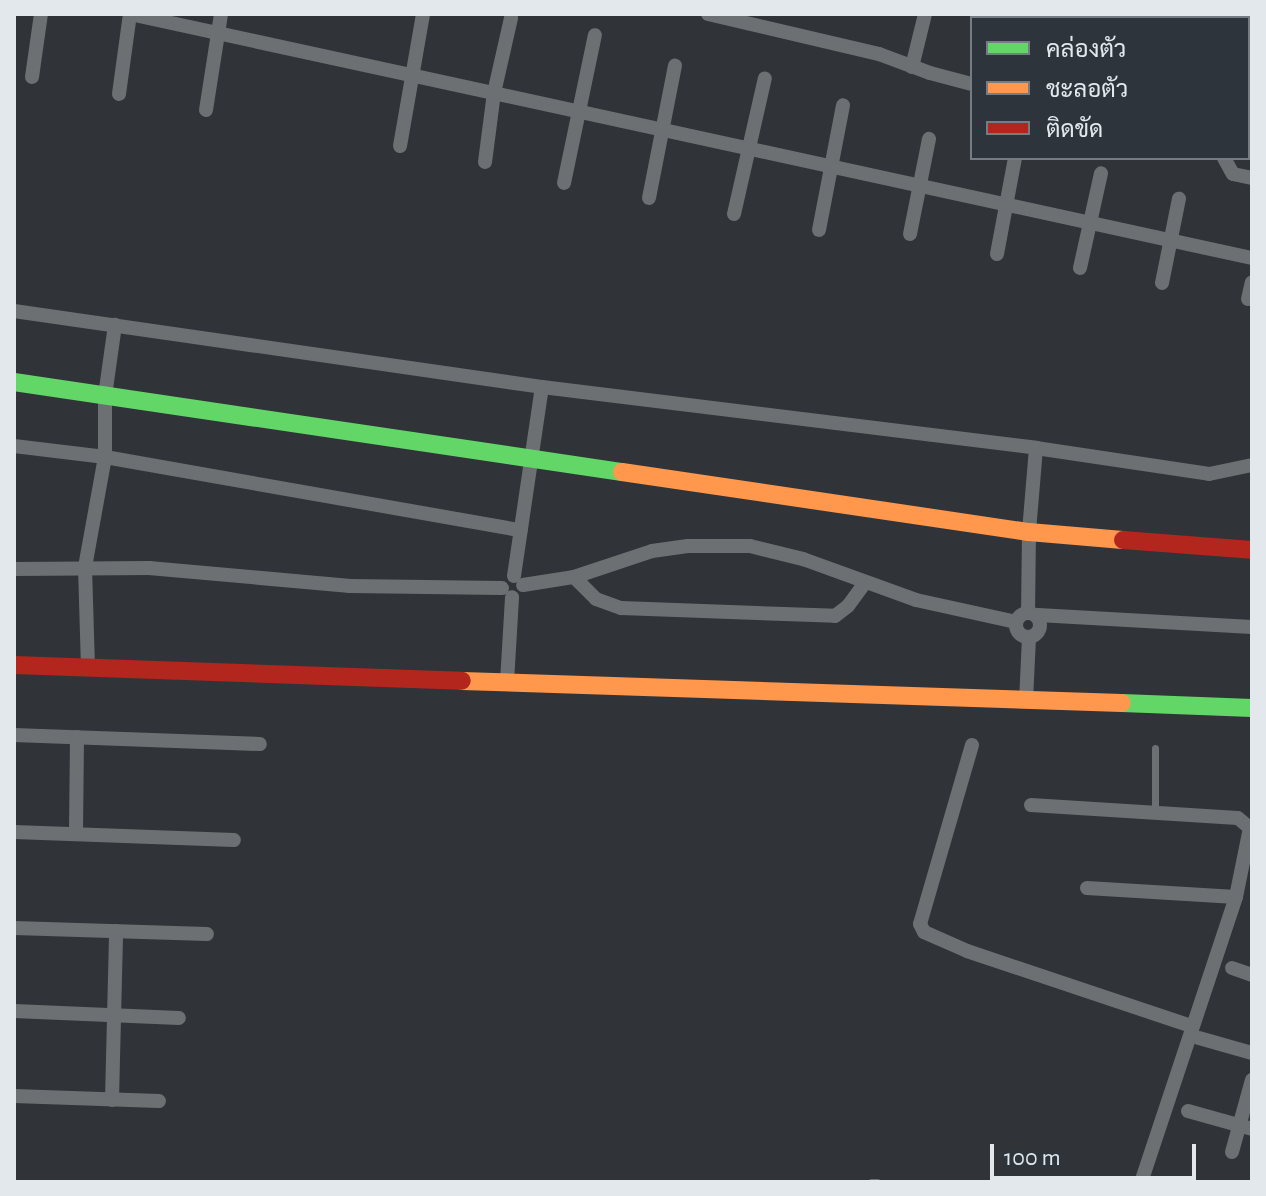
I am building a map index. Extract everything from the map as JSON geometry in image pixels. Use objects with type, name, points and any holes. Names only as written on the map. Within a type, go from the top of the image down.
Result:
[{"type":"street","points":[[32,77],[41,14]]},
{"type":"street","points":[[119,94],[130,14],[1252,258]]},
{"type":"street","points":[[206,110],[221,14]]},
{"type":"street","points":[[400,146],[423,14]]},
{"type":"street","points":[[708,14],[879,54],[970,83]]},
{"type":"street","points":[[912,67],[925,14]]},
{"type":"street","points":[[485,162],[494,93],[511,18]]},
{"type":"street","points":[[564,183],[595,35]]},
{"type":"street","points":[[649,198],[675,66]]},
{"type":"street","points":[[734,214],[765,78]]},
{"type":"street","points":[[819,230],[843,105]]},
{"type":"street","points":[[910,234],[929,139]]},
{"type":"street","points":[[997,254],[1015,160]]},
{"type":"street","points":[[1225,160],[1233,174],[1252,178]]},
{"type":"street","points":[[1080,268],[1101,173]]},
{"type":"street","points":[[1162,283],[1179,199]]},
{"type":"street","points":[[1248,299],[1252,282]]},
{"type":"street","points":[[14,311],[542,387],[1036,448],[1209,474],[1252,465]]},
{"type":"street","points":[[88,668],[85,567],[105,457],[105,396],[115,325]]},
{"type":"street","points":[[14,382],[1029,532],[1252,550]]},
{"type":"street","points":[[14,569],[85,567],[226,573],[350,586],[522,592],[519,581],[521,530],[542,387]]},
{"type":"street","points":[[14,446],[105,457],[521,530]]},
{"type":"street","points":[[1029,637],[1038,633],[1042,624],[1033,614],[1029,532],[1036,448]]},
{"type":"street","points":[[519,581],[574,577],[652,551],[726,545],[778,551],[916,600],[1016,622]]},
{"type":"street","points":[[574,577],[596,599],[621,608],[835,616],[848,606],[865,583]]},
{"type":"street","points":[[507,592],[507,682]]},
{"type":"street","points":[[1029,637],[1017,630],[1019,615],[1252,627]]},
{"type":"street","points":[[1026,701],[1029,637]]},
{"type":"street","points":[[14,665],[1252,708]]},
{"type":"street","points":[[14,735],[260,744]]},
{"type":"street","points":[[76,833],[77,737]]},
{"type":"street","points":[[972,745],[920,924],[924,932],[967,951],[1252,1053]]},
{"type":"street","points":[[1031,805],[1238,818],[1247,822],[1249,835],[1236,897],[1195,1032],[1141,1182]]},
{"type":"street","points":[[14,832],[234,840]]},
{"type":"street","points":[[1087,888],[1236,897]]},
{"type":"street","points":[[14,928],[207,934]]},
{"type":"street","points":[[112,1100],[116,931]]},
{"type":"street","points":[[1232,968],[1252,975]]},
{"type":"street","points":[[14,1011],[179,1018]]},
{"type":"street","points":[[1232,1152],[1246,1127],[1252,1080]]},
{"type":"street","points":[[14,1096],[159,1101]]},
{"type":"street","points":[[1188,1111],[1246,1127]]},
{"type":"lane","points":[[1155,748],[1155,813]]},
{"type":"lane","points":[[871,1182],[877,1182]]},
{"type":"traffic: fast","points":[[14,382],[622,472]]},
{"type":"traffic: fast","points":[[1122,703],[1252,708]]},
{"type":"traffic: slow","points":[[622,472],[1029,532],[1123,540]]},
{"type":"traffic: slow","points":[[462,681],[1122,703]]},
{"type":"traffic: jam","points":[[1123,540],[1252,550]]},
{"type":"traffic: jam","points":[[14,665],[462,681]]}]
